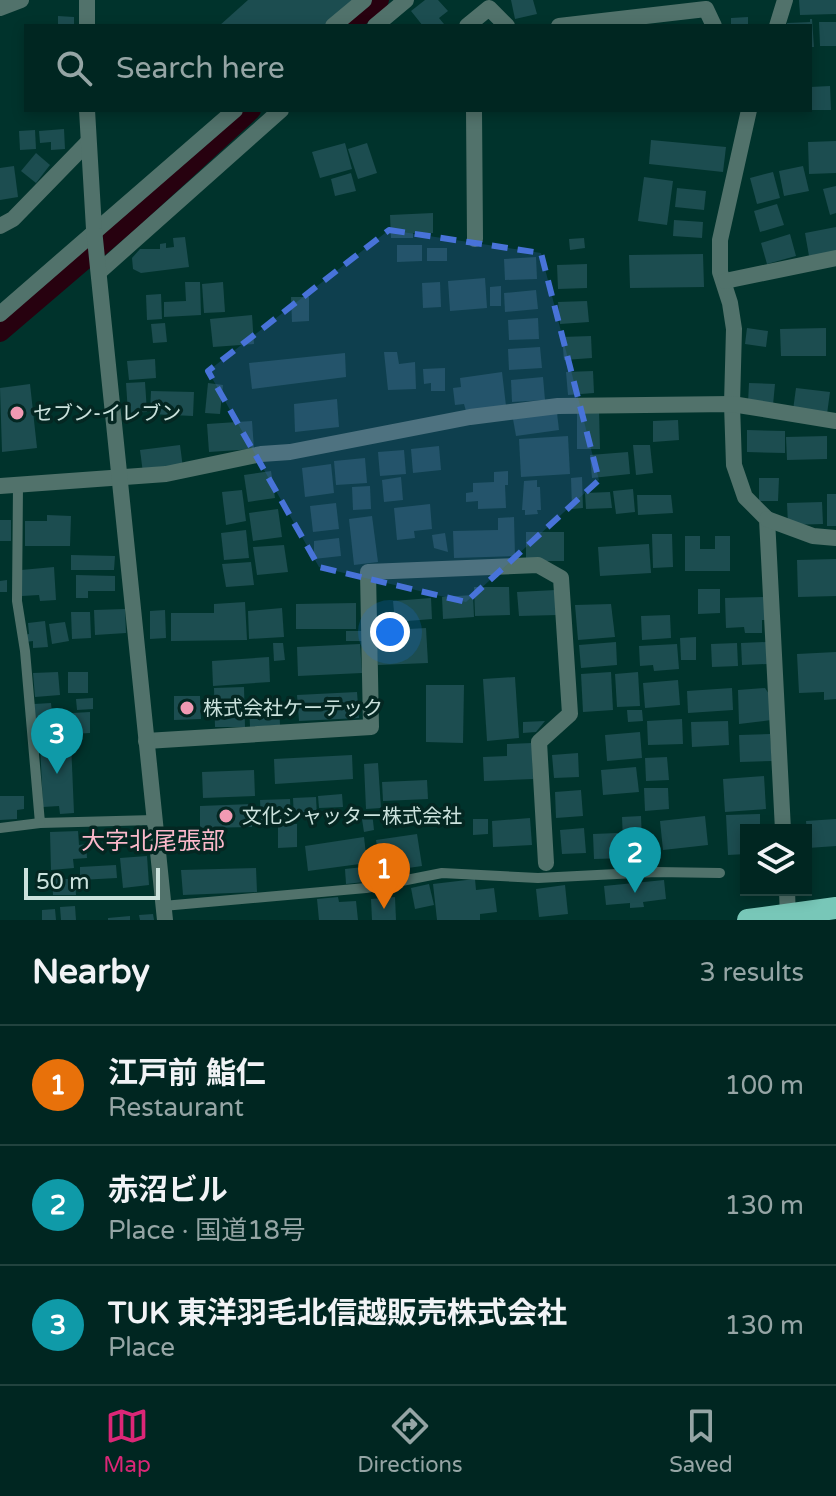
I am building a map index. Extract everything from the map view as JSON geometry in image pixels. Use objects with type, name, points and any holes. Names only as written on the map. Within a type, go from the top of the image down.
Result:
[{"type":"highway","points":[[748,920],[788,917],[836,908]]},
{"type":"street","points":[[0,8],[21,0]]},
{"type":"street","points":[[87,0],[87,24]]},
{"type":"street","points":[[335,24],[364,0]]},
{"type":"street","points":[[377,24],[406,0]]},
{"type":"street","points":[[778,24],[785,0]]},
{"type":"street","points":[[469,24],[489,8],[505,24]]},
{"type":"street","points":[[576,24],[706,9],[713,24]]},
{"type":"street","points":[[87,112],[95,232],[164,913]]},
{"type":"street","points":[[0,314],[233,112]]},
{"type":"street","points":[[99,267],[279,112]]},
{"type":"street","points":[[474,112],[475,239]]},
{"type":"street","points":[[749,112],[720,240],[720,272],[725,281],[734,329],[734,465],[745,497],[767,519],[813,536],[836,538]]},
{"type":"street","points":[[0,226],[13,219],[88,142]]},
{"type":"street","points":[[725,281],[836,258]]},
{"type":"street","points":[[0,486],[166,474],[470,417],[544,408],[651,403],[732,404],[836,421]]},
{"type":"street","points":[[767,519],[783,824]]},
{"type":"street","points":[[146,741],[371,727],[368,572],[538,565],[561,578],[570,714],[539,742],[546,863]]},
{"type":"street","points":[[787,896],[788,917]]},
{"type":"lane","points":[[18,485],[17,601],[25,651],[40,823]]},
{"type":"lane","points":[[0,828],[40,823],[154,820]]},
{"type":"lane","points":[[164,913],[366,888],[442,873],[538,878],[656,872],[720,873]]},
{"type":"highlighted area","points":[[389,230],[541,253],[599,480],[466,602],[319,567],[208,371]]},
{"type":"building","points":[[248,0],[353,0],[327,24],[221,24]]},
{"type":"building","points":[[425,0],[438,0],[448,11],[439,18],[444,24],[421,24],[411,11]]},
{"type":"building","points":[[511,0],[533,0],[537,14],[515,19]]},
{"type":"building","points":[[799,0],[836,0],[836,14],[800,15]]},
{"type":"building","points":[[58,16],[74,17],[74,24],[58,24]]},
{"type":"building","points":[[748,17],[748,24],[731,24],[731,18]]},
{"type":"building","points":[[812,19],[814,47],[812,24],[787,24],[810,22]]},
{"type":"building","points":[[819,22],[836,22],[836,46],[820,46]]},
{"type":"building","points":[[830,86],[831,110],[812,110],[812,87]]},
{"type":"building","points":[[64,129],[65,149],[51,150],[51,142],[40,143],[39,131]]},
{"type":"building","points":[[35,130],[36,149],[20,150],[19,131]]},
{"type":"building","points":[[651,140],[726,147],[723,172],[649,164]]},
{"type":"building","points":[[836,141],[836,173],[809,174],[808,142]]},
{"type":"building","points":[[345,143],[352,169],[320,178],[312,152]]},
{"type":"building","points":[[367,143],[377,173],[358,179],[348,149]]},
{"type":"building","points":[[36,153],[50,165],[36,183],[21,171]]},
{"type":"building","points":[[14,166],[18,197],[0,200],[0,168]]},
{"type":"building","points":[[803,166],[809,191],[784,196],[779,171]]},
{"type":"building","points":[[773,172],[780,198],[757,204],[750,178]]},
{"type":"building","points":[[351,173],[356,191],[335,196],[331,179]]},
{"type":"building","points":[[644,177],[673,181],[667,225],[638,221]]},
{"type":"building","points":[[836,186],[836,213],[830,215],[823,189]]},
{"type":"building","points":[[677,188],[706,191],[704,210],[675,207]]},
{"type":"building","points":[[777,204],[784,225],[760,232],[754,211]]},
{"type":"building","points":[[433,213],[433,233],[413,233],[413,238],[391,238],[390,215]]},
{"type":"building","points":[[674,220],[703,222],[702,238],[673,236]]},
{"type":"building","points":[[836,227],[836,251],[809,256],[805,233]]},
{"type":"building","points":[[790,234],[796,256],[767,264],[761,243]]},
{"type":"building","points":[[185,237],[189,267],[141,273],[133,269],[132,258],[140,249],[160,249],[160,244],[166,243],[166,248],[174,247],[173,238]]},
{"type":"building","points":[[584,238],[585,248],[570,250],[569,239]]},
{"type":"building","points":[[397,245],[422,245],[422,261],[397,262]]},
{"type":"building","points":[[427,248],[447,248],[447,261],[427,261]]},
{"type":"building","points":[[703,254],[704,287],[630,288],[629,255]]},
{"type":"building","points":[[536,257],[537,279],[505,280],[504,259]]},
{"type":"building","points":[[587,264],[587,288],[558,289],[557,265]]},
{"type":"building","points":[[485,278],[487,308],[450,311],[448,281]]},
{"type":"building","points":[[185,282],[200,282],[201,315],[164,317],[164,302],[186,301]]},
{"type":"building","points":[[223,282],[225,312],[204,313],[202,284]]},
{"type":"building","points":[[440,282],[441,307],[423,308],[422,283]]},
{"type":"building","points":[[501,286],[501,306],[490,306],[490,287]]},
{"type":"building","points":[[536,290],[538,309],[505,312],[504,293]]},
{"type":"building","points":[[161,294],[162,319],[147,320],[146,295]]},
{"type":"building","points":[[291,297],[309,297],[309,321],[292,322]]},
{"type":"building","points":[[587,301],[589,322],[560,324],[558,302]]},
{"type":"building","points":[[252,315],[254,344],[213,347],[210,319]]},
{"type":"building","points":[[538,318],[539,339],[509,340],[508,320]]},
{"type":"building","points":[[165,323],[167,342],[153,343],[151,324]]},
{"type":"building","points":[[747,328],[768,331],[766,347],[745,344]]},
{"type":"building","points":[[826,328],[826,356],[781,356],[780,329]]},
{"type":"building","points":[[591,336],[592,358],[564,360],[562,337]]},
{"type":"building","points":[[540,347],[542,368],[509,370],[508,349]]},
{"type":"building","points":[[384,352],[397,352],[399,364],[415,362],[416,389],[388,390]]},
{"type":"building","points":[[345,353],[346,377],[252,389],[249,363]]},
{"type":"building","points":[[155,359],[156,378],[129,380],[127,361]]},
{"type":"building","points":[[445,368],[445,391],[431,391],[431,383],[424,384],[423,369]]},
{"type":"building","points":[[593,371],[594,393],[568,395],[566,372]]},
{"type":"building","points":[[502,372],[506,406],[466,411],[464,404],[455,405],[453,388],[461,387],[460,378]]},
{"type":"building","points":[[543,377],[545,400],[512,402],[511,380]]},
{"type":"building","points":[[145,382],[147,412],[128,413],[126,383]]},
{"type":"building","points":[[208,383],[223,385],[220,414],[205,413]]},
{"type":"building","points":[[749,383],[775,384],[773,405],[748,403]]},
{"type":"building","name":"セブン-イレブン","points":[[30,384],[37,448],[2,452],[0,388]]},
{"type":"building","points":[[796,388],[830,392],[827,414],[793,410]]},
{"type":"building","points":[[151,391],[194,392],[193,416],[150,414]]},
{"type":"building","points":[[337,399],[339,427],[295,432],[294,404]]},
{"type":"building","points":[[599,410],[600,449],[577,449],[577,411]]},
{"type":"building","points":[[557,413],[559,430],[516,436],[513,419]]},
{"type":"building","points":[[678,420],[679,440],[653,442],[653,421]]},
{"type":"building","points":[[252,421],[254,449],[209,452],[207,424]]},
{"type":"building","points":[[747,430],[785,431],[785,453],[747,452]]},
{"type":"building","points":[[568,436],[570,474],[521,477],[519,439]]},
{"type":"building","points":[[827,436],[827,459],[787,460],[786,437]]},
{"type":"building","points":[[180,445],[183,468],[143,473],[140,450]]},
{"type":"building","points":[[633,445],[650,445],[653,473],[636,475]]},
{"type":"building","points":[[439,446],[441,470],[413,473],[411,449]]},
{"type":"building","points":[[404,450],[406,474],[380,476],[378,452]]},
{"type":"building","points":[[628,452],[630,474],[592,478],[590,455]]},
{"type":"building","points":[[365,458],[367,483],[336,485],[334,461]]},
{"type":"building","points":[[331,464],[334,493],[305,497],[302,468]]},
{"type":"building","points":[[271,471],[275,498],[248,502],[244,475]]},
{"type":"building","points":[[508,471],[506,508],[478,509],[478,501],[466,502],[466,493],[473,492],[473,483],[494,482],[494,472]]},
{"type":"building","points":[[401,477],[403,500],[384,502],[382,480]]},
{"type":"building","points":[[582,477],[583,508],[572,509],[571,478]]},
{"type":"building","points":[[759,478],[779,478],[778,501],[759,501]]},
{"type":"building","points":[[537,480],[541,510],[537,510],[538,514],[525,515],[525,510],[522,510],[524,481]]},
{"type":"building","points":[[370,486],[371,509],[353,510],[352,487]]},
{"type":"building","points":[[633,489],[635,512],[616,514],[613,491]]},
{"type":"building","points":[[242,490],[246,521],[226,525],[222,492]]},
{"type":"building","points":[[610,492],[612,508],[586,509],[585,493]]},
{"type":"building","points":[[827,494],[836,494],[836,526],[827,526]]},
{"type":"building","points":[[637,495],[671,495],[673,513],[638,515]]},
{"type":"building","points":[[822,502],[823,524],[788,525],[787,503]]},
{"type":"building","points":[[336,503],[339,529],[313,532],[310,506]]},
{"type":"building","points":[[430,504],[432,529],[414,531],[415,538],[397,540],[394,508]]},
{"type":"building","points":[[278,509],[282,537],[253,541],[249,513]]},
{"type":"building","points":[[47,515],[71,516],[70,546],[25,546],[25,521],[47,521]]},
{"type":"building","points":[[372,516],[378,562],[354,565],[349,519]]},
{"type":"building","points":[[514,517],[515,556],[454,558],[453,531],[498,530],[498,518]]},
{"type":"building","points":[[0,520],[11,520],[11,541],[0,541]]},
{"type":"building","points":[[246,530],[249,558],[224,560],[221,533]]},
{"type":"building","points":[[526,532],[564,532],[564,561],[526,561]]},
{"type":"building","points":[[445,533],[448,552],[434,548],[432,535]]},
{"type":"building","points":[[652,534],[672,534],[673,567],[653,568]]},
{"type":"building","points":[[685,536],[700,536],[700,549],[715,549],[715,536],[730,536],[730,571],[685,571]]},
{"type":"building","points":[[339,538],[341,556],[314,559],[314,541]]},
{"type":"building","points":[[649,544],[651,573],[600,576],[598,547]]},
{"type":"building","points":[[284,545],[288,572],[257,575],[253,547]]},
{"type":"building","points":[[71,555],[115,556],[114,570],[71,570]]},
{"type":"building","points":[[836,559],[836,596],[798,597],[797,560]]},
{"type":"building","points":[[251,562],[254,585],[226,587],[222,564]]},
{"type":"building","points":[[54,567],[56,600],[40,601],[39,595],[22,596],[21,570]]},
{"type":"building","points":[[76,575],[115,576],[115,591],[88,591],[88,598],[76,598]]},
{"type":"building","points":[[7,580],[7,592],[0,592],[0,581]]},
{"type":"building","points":[[474,587],[509,587],[510,615],[475,616]]},
{"type":"building","points":[[698,589],[720,589],[720,613],[698,614]]},
{"type":"building","points":[[556,590],[557,615],[519,616],[517,592]]},
{"type":"building","points":[[473,595],[474,617],[443,619],[442,597]]},
{"type":"building","points":[[769,597],[770,620],[762,620],[762,633],[745,633],[744,627],[726,628],[725,598]]},
{"type":"building","points":[[431,598],[432,619],[395,622],[393,601]]},
{"type":"building","points":[[245,602],[247,640],[171,641],[171,613],[214,613],[214,604]]},
{"type":"building","points":[[356,603],[356,629],[296,629],[296,604]]},
{"type":"building","points":[[611,604],[615,637],[578,640],[575,605]]},
{"type":"building","points":[[282,608],[284,637],[249,639],[248,611]]},
{"type":"building","points":[[125,609],[126,633],[95,635],[94,610]]},
{"type":"building","points":[[165,610],[166,638],[150,639],[150,611]]},
{"type":"building","points":[[71,612],[90,612],[91,638],[72,639]]},
{"type":"building","points":[[670,615],[671,638],[642,640],[641,616]]},
{"type":"building","points":[[45,621],[48,647],[33,648],[33,641],[25,642],[24,635],[29,634],[28,623]]},
{"type":"building","points":[[65,622],[69,641],[52,644],[49,624]]},
{"type":"building","points":[[426,628],[428,663],[378,665],[376,631]]},
{"type":"building","points":[[346,631],[362,631],[362,641],[346,641]]},
{"type":"building","points":[[696,637],[696,660],[681,660],[680,638]]},
{"type":"building","points":[[616,642],[617,665],[581,668],[579,645]]},
{"type":"building","points":[[766,642],[767,664],[742,665],[741,643]]},
{"type":"building","points":[[273,643],[283,643],[285,660],[274,661]]},
{"type":"building","points":[[737,643],[738,666],[712,667],[711,644]]},
{"type":"building","points":[[360,644],[362,673],[298,676],[297,647]]},
{"type":"building","points":[[677,644],[679,669],[654,671],[653,665],[640,666],[639,646]]},
{"type":"building","points":[[836,652],[836,699],[824,700],[824,692],[799,693],[797,654]]},
{"type":"building","points":[[269,657],[270,682],[213,686],[212,661]]},
{"type":"building","points":[[58,672],[60,695],[35,697],[33,673]]},
{"type":"building","points":[[68,672],[88,672],[88,693],[68,693]]},
{"type":"building","points":[[611,672],[613,710],[583,712],[581,674]]},
{"type":"building","points":[[638,672],[640,706],[617,707],[615,674]]},
{"type":"building","points":[[515,677],[519,738],[487,741],[483,679]]},
{"type":"building","points":[[678,680],[680,705],[645,708],[643,683]]},
{"type":"building","points":[[426,685],[464,685],[463,743],[426,742]]},
{"type":"building","points":[[244,687],[245,727],[215,727],[214,688]]},
{"type":"building","points":[[732,688],[733,710],[688,713],[687,691]]},
{"type":"building","points":[[765,688],[769,694],[771,720],[739,724],[738,690]]},
{"type":"building","points":[[357,692],[359,718],[299,721],[297,695]]},
{"type":"building","name":"株式会社ケーテック","points":[[174,696],[200,696],[201,719],[174,720]]},
{"type":"building","points":[[93,698],[93,709],[77,710],[76,699]]},
{"type":"building","points":[[279,699],[280,725],[250,727],[249,702]]},
{"type":"building","points":[[51,703],[52,713],[62,713],[64,734],[35,735],[34,704]]},
{"type":"building","points":[[627,710],[642,710],[643,721],[628,722]]},
{"type":"building","points":[[90,712],[90,733],[72,734],[72,713]]},
{"type":"building","points":[[682,719],[683,744],[648,745],[647,721]]},
{"type":"building","points":[[545,721],[536,732],[523,733],[523,722]]},
{"type":"building","points":[[728,721],[729,745],[692,747],[691,722]]},
{"type":"building","points":[[640,732],[642,758],[607,761],[605,735]]},
{"type":"building","points":[[770,734],[772,761],[740,762],[739,735]]},
{"type":"building","points":[[71,742],[74,813],[60,814],[59,806],[43,807],[40,743]]},
{"type":"building","points":[[532,743],[533,779],[484,781],[483,757],[507,756],[507,744]]},
{"type":"building","points":[[578,753],[579,777],[554,778],[552,755]]},
{"type":"building","points":[[352,755],[353,779],[275,784],[274,759]]},
{"type":"building","points":[[667,757],[669,780],[646,781],[645,758]]},
{"type":"building","points":[[378,763],[381,808],[366,809],[364,764]]},
{"type":"building","points":[[636,767],[639,792],[603,795],[601,770]]},
{"type":"building","points":[[254,770],[255,796],[203,798],[202,772]]},
{"type":"building","points":[[764,776],[766,809],[725,812],[723,779]]},
{"type":"building","points":[[427,780],[428,799],[383,801],[382,782]]},
{"type":"building","points":[[644,788],[668,788],[669,809],[645,811]]},
{"type":"building","points":[[581,790],[583,816],[556,818],[555,792]]},
{"type":"building","points":[[342,794],[343,807],[319,808],[318,796]]},
{"type":"building","points":[[0,796],[24,796],[24,809],[17,810],[17,819],[0,820]]},
{"type":"building","points":[[316,797],[317,816],[294,818],[293,798]]},
{"type":"building","points":[[290,799],[291,820],[261,821],[260,800]]},
{"type":"building","name":"文化シャッター株式会社","points":[[252,804],[252,827],[200,828],[200,806]]},
{"type":"building","points":[[372,812],[374,830],[364,832],[361,813]]},
{"type":"building","points":[[760,814],[760,824],[740,824],[740,854],[728,855],[726,815]]},
{"type":"building","points":[[641,816],[642,840],[623,841],[622,817]]},
{"type":"building","points":[[705,816],[708,845],[663,850],[660,821]]},
{"type":"building","points":[[530,818],[532,845],[493,847],[492,821]]},
{"type":"building","points":[[473,819],[488,819],[488,834],[473,835]]},
{"type":"building","points":[[836,819],[836,846],[812,848],[812,824],[806,824],[806,821]]},
{"type":"building","points":[[278,824],[297,824],[297,847],[278,848]]},
{"type":"building","points":[[584,828],[586,853],[562,854],[560,830]]},
{"type":"building","points":[[78,831],[79,845],[86,844],[87,858],[73,859],[74,868],[51,870],[50,832]]},
{"type":"building","points":[[618,833],[619,847],[628,846],[628,858],[594,859],[593,834]]},
{"type":"building","points":[[417,834],[422,866],[381,872],[376,840]]},
{"type":"building","points":[[364,837],[367,863],[308,871],[305,846]]},
{"type":"building","points":[[147,856],[149,885],[123,888],[120,858]]},
{"type":"building","points":[[116,865],[117,878],[80,880],[80,867]]},
{"type":"building","points":[[363,867],[364,882],[346,884],[345,869]]},
{"type":"building","points":[[256,868],[257,892],[183,895],[181,870]]},
{"type":"building","points":[[63,873],[63,879],[75,879],[76,895],[53,895],[52,874]]},
{"type":"building","points":[[475,879],[476,890],[494,888],[497,912],[480,914],[480,920],[437,920],[433,884]]},
{"type":"building","points":[[664,880],[666,899],[643,902],[644,907],[630,908],[630,903],[606,905],[604,886]]},
{"type":"building","points":[[429,884],[434,905],[415,909],[411,888]]},
{"type":"building","points":[[565,885],[568,914],[539,917],[536,889]]},
{"type":"building","points":[[338,897],[339,902],[356,901],[358,920],[319,920],[317,899]]},
{"type":"building","points":[[395,897],[396,920],[372,920],[371,899]]},
{"type":"building","points":[[75,906],[76,920],[61,920],[60,907]]},
{"type":"building","points":[[55,909],[56,920],[42,920],[42,910]]},
{"type":"building","points":[[153,914],[154,920],[140,920],[139,915]]},
{"type":"building","points":[[130,916],[130,920],[108,920],[108,918]]},
{"type":"waterway","points":[[350,24],[379,0]]},
{"type":"waterway","points":[[0,332],[132,219],[249,112]]},
{"type":"place","name":"セブン-イレブン","points":[[17,413]]},
{"type":"place","name":"株式会社ケーテック","points":[[187,708]]},
{"type":"place","name":"TUK 東洋羽毛北信越販売株式会社","points":[[57,774]]},
{"type":"place","name":"文化シャッター株式会社","points":[[226,816]]},
{"type":"place","name":"赤沼ビル","points":[[635,893]]},
{"type":"place","name":"江戸前 鮨仁","points":[[384,909]]},
{"type":"district","name":"大字北尾張部","points":[[153,841]]}]
